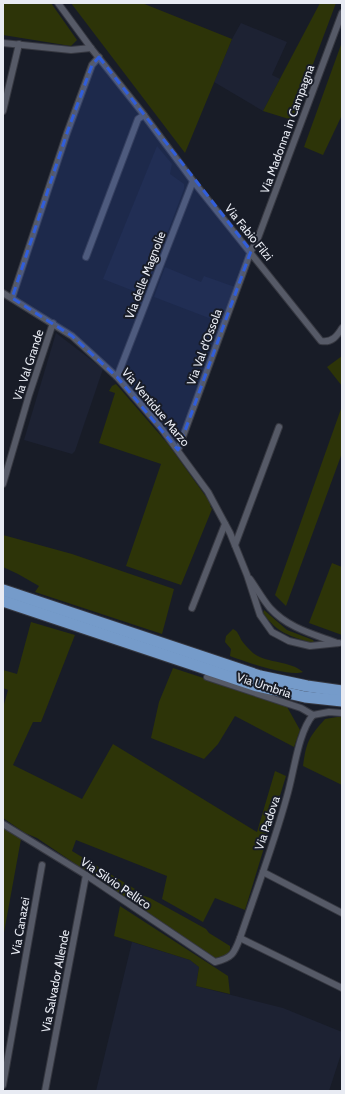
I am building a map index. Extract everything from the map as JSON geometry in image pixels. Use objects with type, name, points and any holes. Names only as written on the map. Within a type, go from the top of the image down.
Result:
[{"type":"highway","points":[[3,593],[260,676],[307,686],[342,691]]},
{"type":"highway","points":[[3,593],[257,686],[305,696],[342,701]]},
{"type":"street","name":"Via Fabio Filzi","points":[[58,3],[193,180],[321,341],[325,342],[334,339],[342,328]]},
{"type":"street","name":"Via Madonna in Campagna","points":[[251,252],[258,238],[342,13]]},
{"type":"street","points":[[3,43],[71,50],[91,48]]},
{"type":"street","points":[[3,111],[19,44]]},
{"type":"street","points":[[12,298],[67,133],[92,65],[99,57]]},
{"type":"street","points":[[86,257],[138,119],[144,115]]},
{"type":"street","name":"Via delle Magnolie","points":[[117,377],[193,180]]},
{"type":"street","name":"Via Val d'Ossola","points":[[178,450],[251,252]]},
{"type":"street","name":"Via Ventidue Marzo","points":[[3,293],[72,336],[117,377],[178,450],[208,492],[225,524],[247,574],[260,615],[272,632],[289,641],[310,646],[340,644]]},
{"type":"street","name":"Via Val Grande","points":[[3,484],[29,395],[53,323]]},
{"type":"street","points":[[235,545],[279,427]]},
{"type":"street","points":[[192,608],[225,524]]},
{"type":"street","name":"Via Ventidue Marzo","points":[[247,574],[270,608],[282,619],[295,627],[340,644]]},
{"type":"street","name":"Via Umbria","points":[[207,677],[301,708],[313,715]]},
{"type":"street","points":[[313,715],[329,712],[342,713]]},
{"type":"street","name":"Via Padova","points":[[215,962],[226,960],[233,955],[240,938],[287,796],[303,734],[308,721],[313,715]]},
{"type":"street","name":"Via Silvio Pellico","points":[[3,824],[86,875],[215,962]]},
{"type":"street","name":"Via Canazei","points":[[3,1085],[42,865]]},
{"type":"street","points":[[262,872],[342,914]]},
{"type":"street","name":"Via Salvador Allende","points":[[45,1091],[86,875]]},
{"type":"street","points":[[240,938],[342,988]]},
{"type":"highlighted area","points":[[99,57],[251,251],[178,450],[117,377],[72,336],[12,298],[67,133],[92,65]]},
{"type":"shaded area","points":[[241,23],[287,42],[272,75],[280,79],[263,111],[214,82],[232,39]]},
{"type":"shaded area","points":[[157,146],[172,164],[170,174],[184,184],[184,189],[144,295],[103,279]]},
{"type":"shaded area","points":[[165,267],[201,282],[204,276],[235,287],[222,323],[154,297]]},
{"type":"shaded area","points":[[56,333],[103,369],[75,451],[72,454],[24,440]]},
{"type":"shaded area","points":[[132,942],[190,960],[199,967],[196,986],[283,1008],[342,1032],[342,1051],[329,1091],[96,1091]]},
{"type":"green space","points":[[3,3],[51,3],[77,40],[71,46],[3,35]]},
{"type":"green space","points":[[71,3],[142,3],[232,39],[185,153]]},
{"type":"green space","points":[[320,3],[336,3],[292,120],[263,111]]},
{"type":"green space","points":[[342,42],[342,115],[323,155],[304,147]]},
{"type":"green space","points":[[342,356],[342,386],[327,367]]},
{"type":"green space","points":[[116,384],[168,444],[212,505],[210,506],[212,509],[181,585],[126,566],[161,464],[99,443],[115,393],[109,391],[112,386]]},
{"type":"green space","points":[[342,406],[342,453],[286,606],[275,595]]},
{"type":"green space","points":[[3,535],[72,554],[174,589],[162,634],[35,592],[39,586],[3,567]]},
{"type":"green space","points":[[332,563],[342,567],[342,635],[309,623]]},
{"type":"green space","points":[[264,610],[287,630],[313,640],[314,642],[312,643],[284,633],[268,620],[263,613]]},
{"type":"green space","points":[[31,622],[75,635],[41,722],[33,722],[13,765],[82,799],[113,744],[257,832],[275,771],[286,776],[245,910],[215,898],[203,922],[162,899],[167,876],[76,840],[72,851],[135,889],[127,896],[123,896],[37,838],[25,833],[3,818],[3,708],[8,690],[3,688],[3,670],[17,674]]},
{"type":"green space","points":[[233,629],[253,653],[265,659],[297,668],[303,672],[296,673],[278,671],[230,656],[231,649],[225,642],[226,636]]},
{"type":"green space","points":[[173,668],[286,705],[300,730],[294,747],[235,716],[218,744],[204,759],[151,738],[159,702]]},
{"type":"green space","points":[[342,717],[342,785],[303,766],[305,751],[312,735],[325,719]]},
{"type":"green space","points":[[3,828],[21,839],[3,938]]},
{"type":"green space","points":[[138,894],[150,898],[206,929],[209,933],[230,946],[227,956],[215,958],[131,901],[132,898]]},
{"type":"green space","points":[[120,906],[228,976],[230,994],[196,986],[199,967],[190,960],[114,936]]}]
